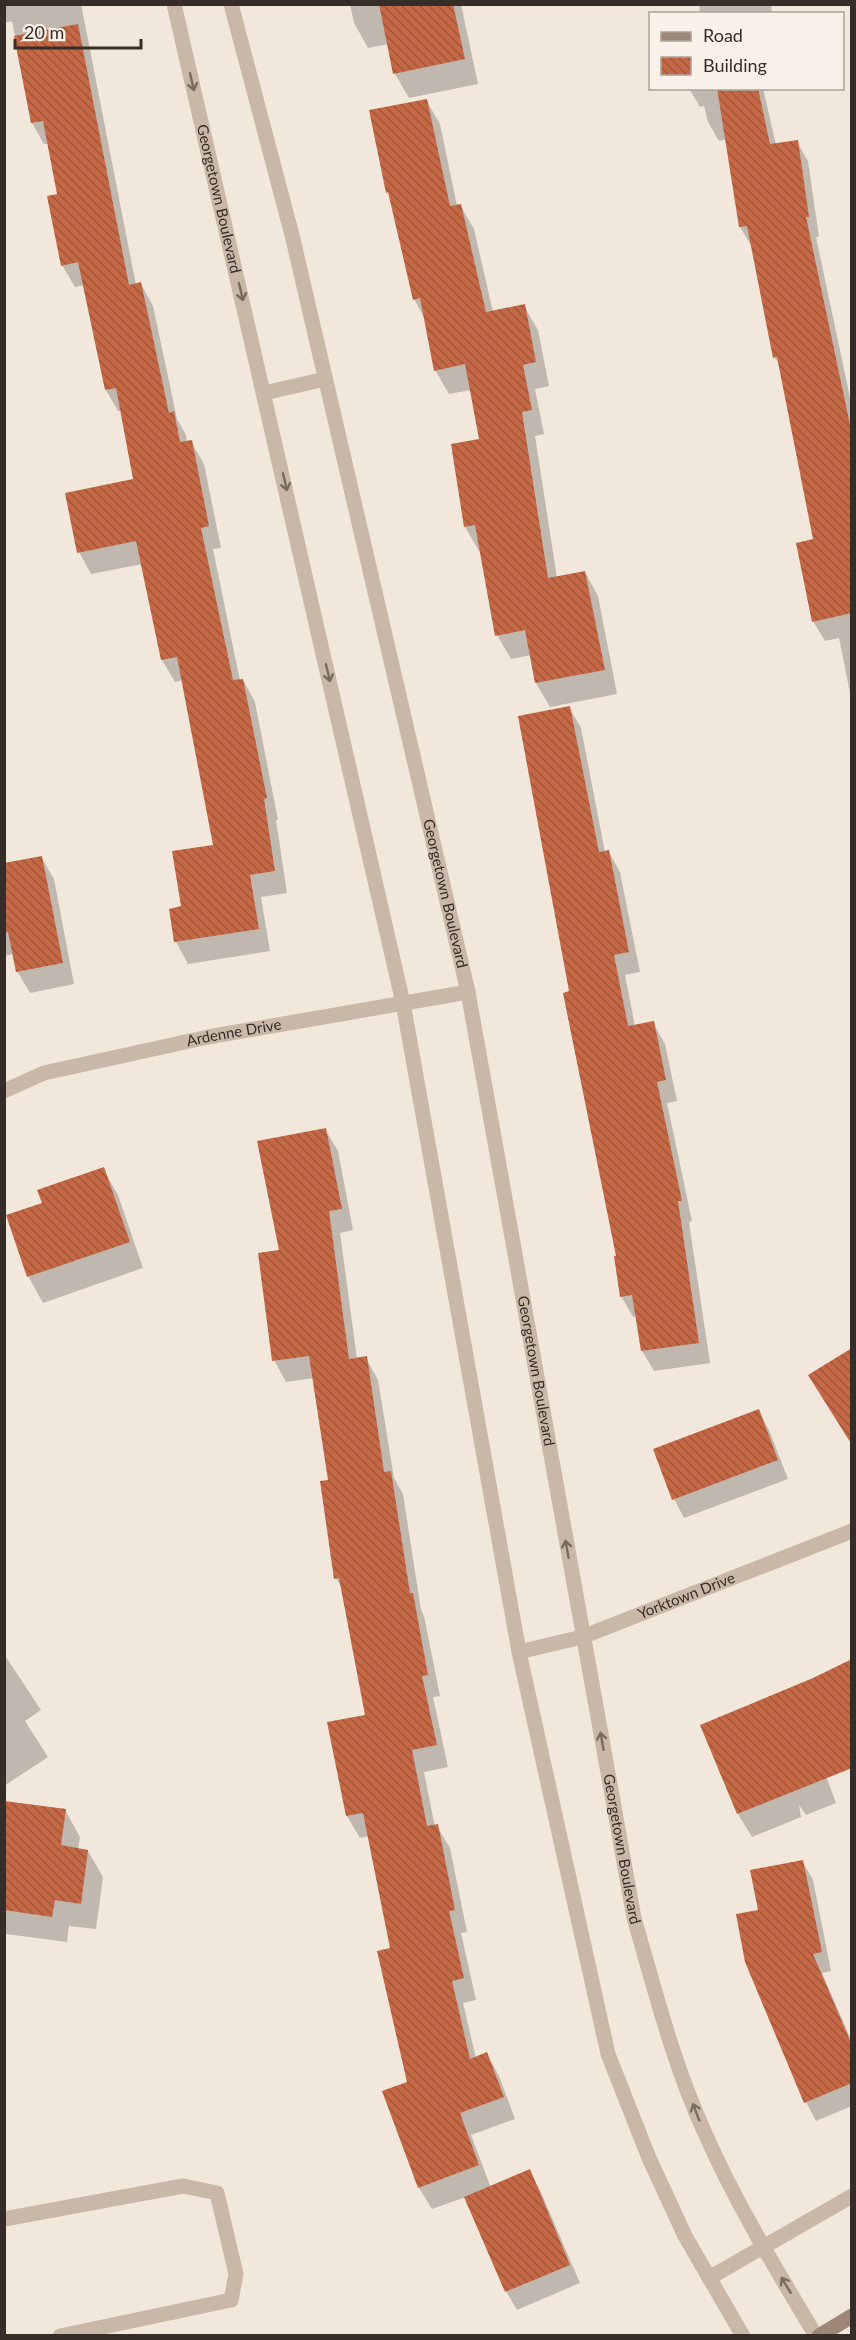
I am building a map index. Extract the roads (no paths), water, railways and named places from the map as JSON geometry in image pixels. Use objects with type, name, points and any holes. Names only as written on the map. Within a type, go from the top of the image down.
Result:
[{"type":"main road","points":[[817,2336],[852,2316]]},
{"type":"street","name":"Georgetown Boulevard","points":[[174,4],[403,1003],[519,1652],[608,2054],[649,2158],[685,2236],[743,2336]]},
{"type":"street","name":"Georgetown Boulevard","points":[[231,4],[292,235],[468,992],[634,1918],[673,2053],[704,2132],[763,2246],[817,2336]]},
{"type":"street","points":[[264,393],[325,379]]},
{"type":"street","name":"Ardenne Drive","points":[[4,1091],[44,1073],[198,1039],[468,992]]},
{"type":"street","name":"Yorktown Drive","points":[[519,1652],[582,1637],[852,1531]]},
{"type":"street","points":[[4,2219],[183,2186],[217,2193],[236,2274],[231,2300],[60,2336]]},
{"type":"street","points":[[709,2278],[852,2196]]}]
